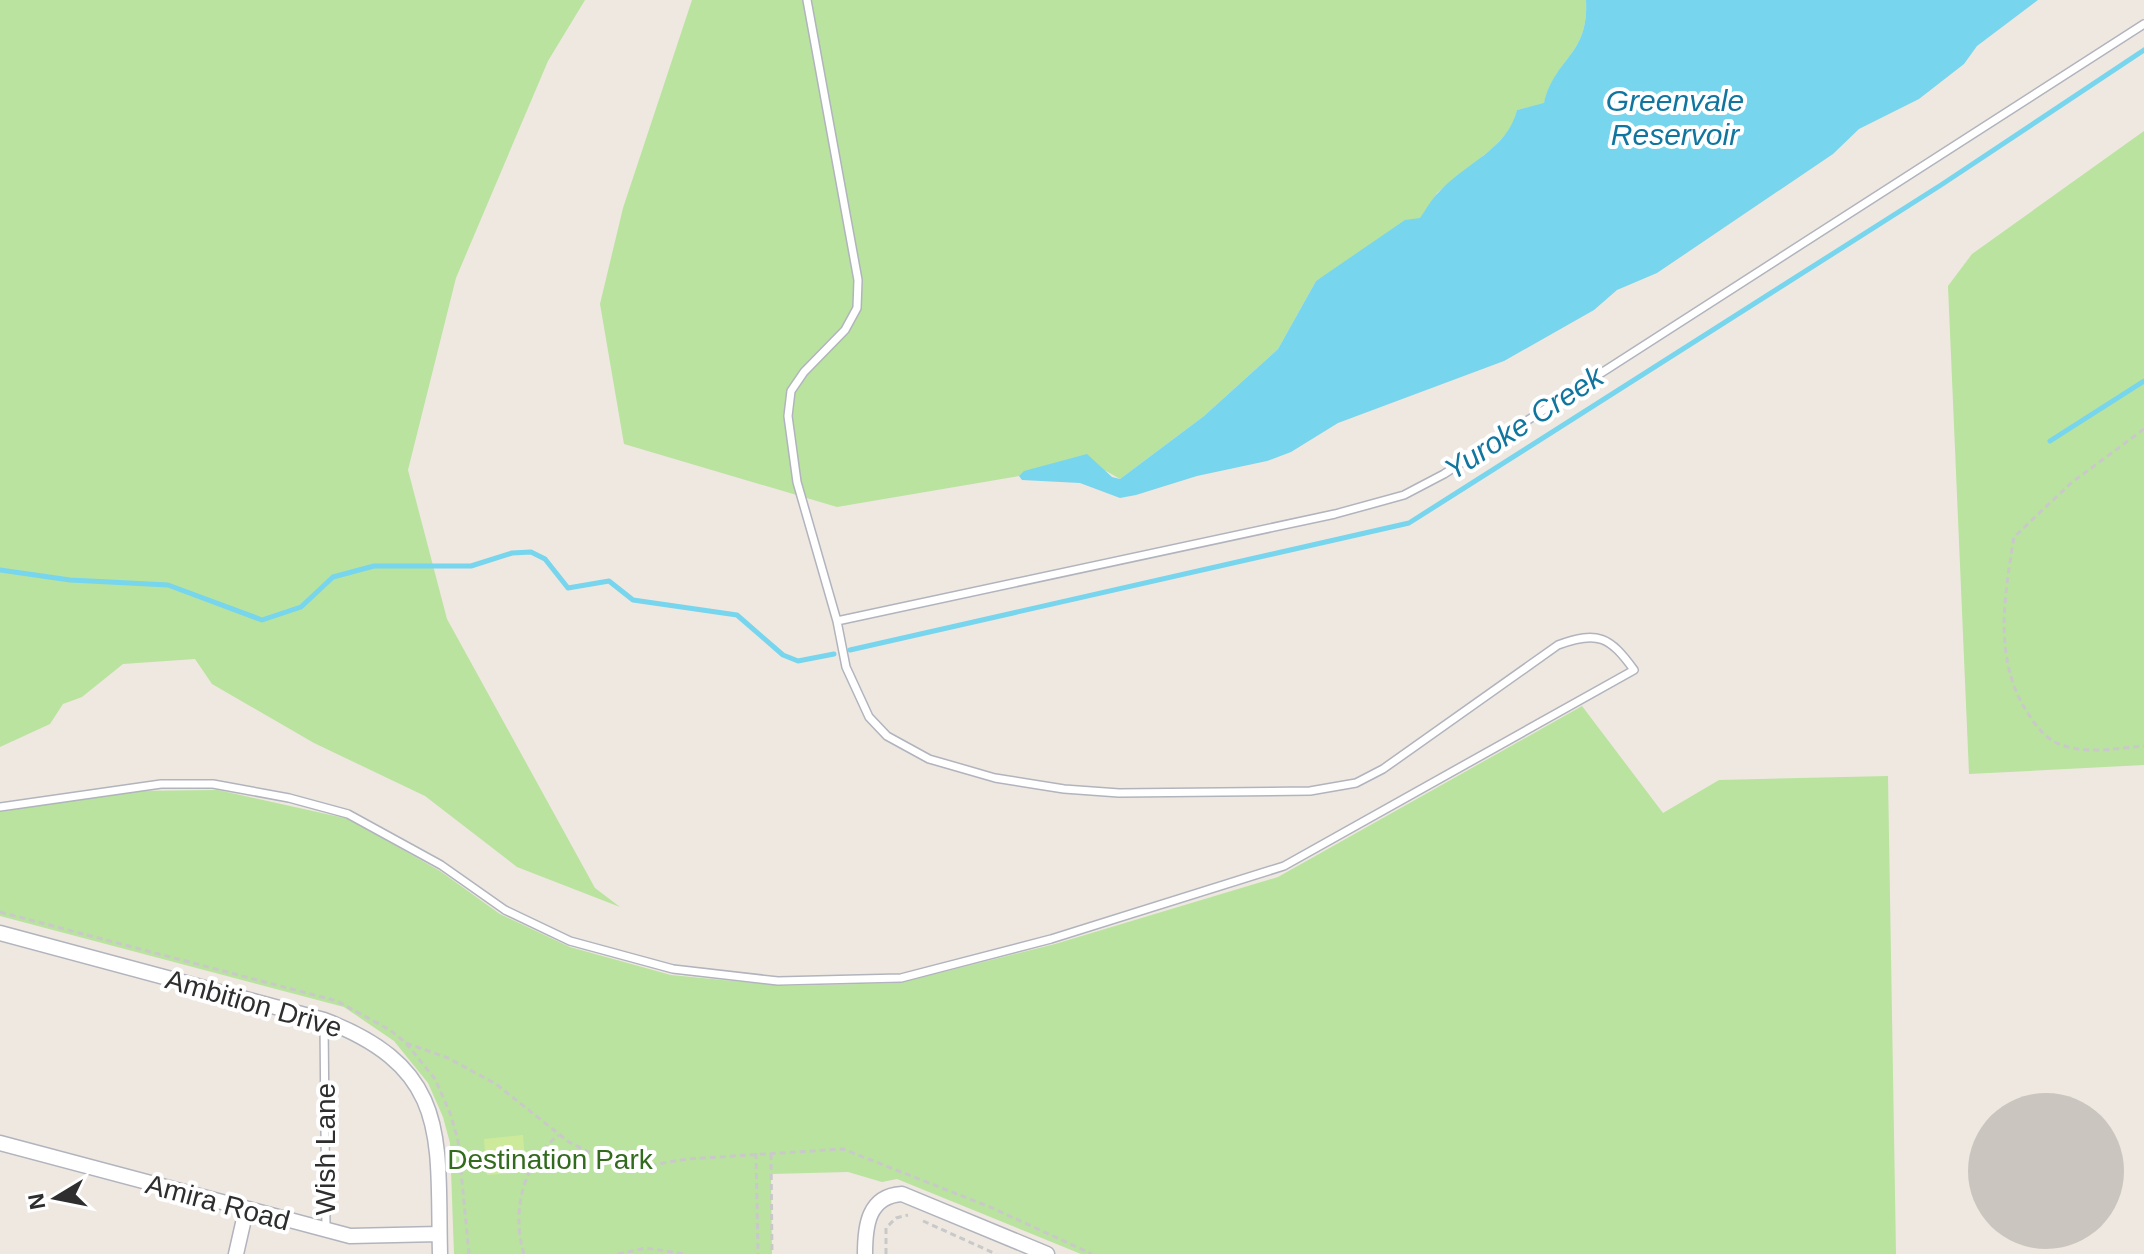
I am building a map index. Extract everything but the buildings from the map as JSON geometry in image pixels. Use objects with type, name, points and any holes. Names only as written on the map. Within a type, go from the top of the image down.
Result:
[{"type":"street","name":"Ambition Drive","points":[[0,933],[324,1020],[367,1038],[384,1050],[422,1097],[439,1147],[440,1254]]},
{"type":"street","name":"Amira Road","points":[[0,1143],[361,1238],[439,1234]]},
{"type":"street","points":[[865,1254],[866,1230],[872,1209],[882,1199],[902,1194],[1047,1254]]},
{"type":"street","points":[[236,1254],[246,1210]]},
{"type":"lane","points":[[0,807],[161,784],[213,784],[289,798],[348,814],[441,865],[505,910],[570,941],[673,969],[778,981],[901,978],[1051,939],[1284,866],[1634,670],[1616,645],[1598,637],[1578,638],[1558,645],[1383,769],[1356,783],[1334,789],[1105,792],[995,778],[929,759],[909,750],[878,726],[856,694],[846,667],[837,621],[797,482],[788,416],[791,391],[804,372],[845,330],[857,308],[858,280],[807,0]]},
{"type":"lane","points":[[837,621],[1335,514],[1404,495],[1444,474],[2144,24]]},
{"type":"lane","name":"Wish Lane","points":[[324,1020],[326,1230]]},
{"type":"path","points":[[2144,429],[2031,518],[2014,537],[2003,653],[2014,694],[2041,733],[2060,745],[2087,750],[2144,746]]},
{"type":"path","points":[[0,912],[337,1001],[368,1016],[406,1043],[448,1058],[496,1084],[531,1109],[559,1135],[593,1156],[633,1168],[756,1153],[843,1149],[990,1207],[1092,1254]]},
{"type":"path","points":[[524,1254],[516,1212],[540,1148],[559,1135]]},
{"type":"path","points":[[771,1152],[772,1254]]},
{"type":"path","points":[[756,1153],[758,1254]]},
{"type":"path","points":[[886,1254],[886,1228],[906,1214],[996,1254]]},
{"type":"path","points":[[618,1254],[646,1248],[685,1254]]},
{"type":"green space","points":[[0,0],[585,0],[548,61],[456,278],[408,470],[447,619],[595,888],[620,907],[517,867],[425,796],[314,743],[212,684],[195,659],[123,664],[82,697],[63,704],[50,724],[0,747]]},
{"type":"green space","points":[[692,0],[1586,0],[1586,19],[1577,45],[1549,88],[1544,104],[1517,110],[1513,126],[1494,147],[1437,193],[1420,219],[1316,281],[1278,349],[1204,416],[1120,479],[1106,471],[1041,467],[1019,476],[837,507],[624,444],[600,304],[623,208]]},
{"type":"green space","points":[[2144,131],[2144,765],[1969,774],[1948,286],[1972,254]]},
{"type":"green space","name":"Destination Park","points":[[1582,706],[1663,813],[1719,780],[1888,776],[1896,1254],[1081,1254],[897,1179],[882,1182],[848,1172],[771,1174],[772,1254],[454,1254],[450,1143],[443,1117],[428,1083],[394,1041],[344,1007],[0,916],[0,812],[126,791],[218,790],[349,819],[440,871],[500,914],[570,947],[671,975],[784,986],[899,983],[1055,944],[1278,877]]},
{"type":"green space","points":[[523,1135],[526,1172],[487,1175],[484,1139]]},
{"type":"water","name":"Greenvale Reservoir","points":[[1586,0],[2038,0],[1977,46],[1964,64],[1919,99],[1859,129],[1833,154],[1657,273],[1617,290],[1594,310],[1504,361],[1338,423],[1291,452],[1267,461],[1197,476],[1136,495],[1120,498],[1080,483],[1022,480],[1019,476],[1024,471],[1087,454],[1112,477],[1120,479],[1204,416],[1278,349],[1316,281],[1405,220],[1420,218],[1449,182],[1505,135],[1517,110],[1544,103],[1556,75],[1582,33]]},
{"type":"waterway","name":"Yuroke Creek","points":[[850,650],[1409,523],[1941,185],[2144,50]]},
{"type":"waterway","points":[[2050,441],[2144,381]]},
{"type":"waterway","points":[[0,570],[70,580],[168,585],[262,620],[301,607],[333,577],[374,566],[471,566],[512,553],[531,552],[545,559],[568,588],[609,581],[633,600],[737,615],[783,655],[798,661],[834,654]]}]
